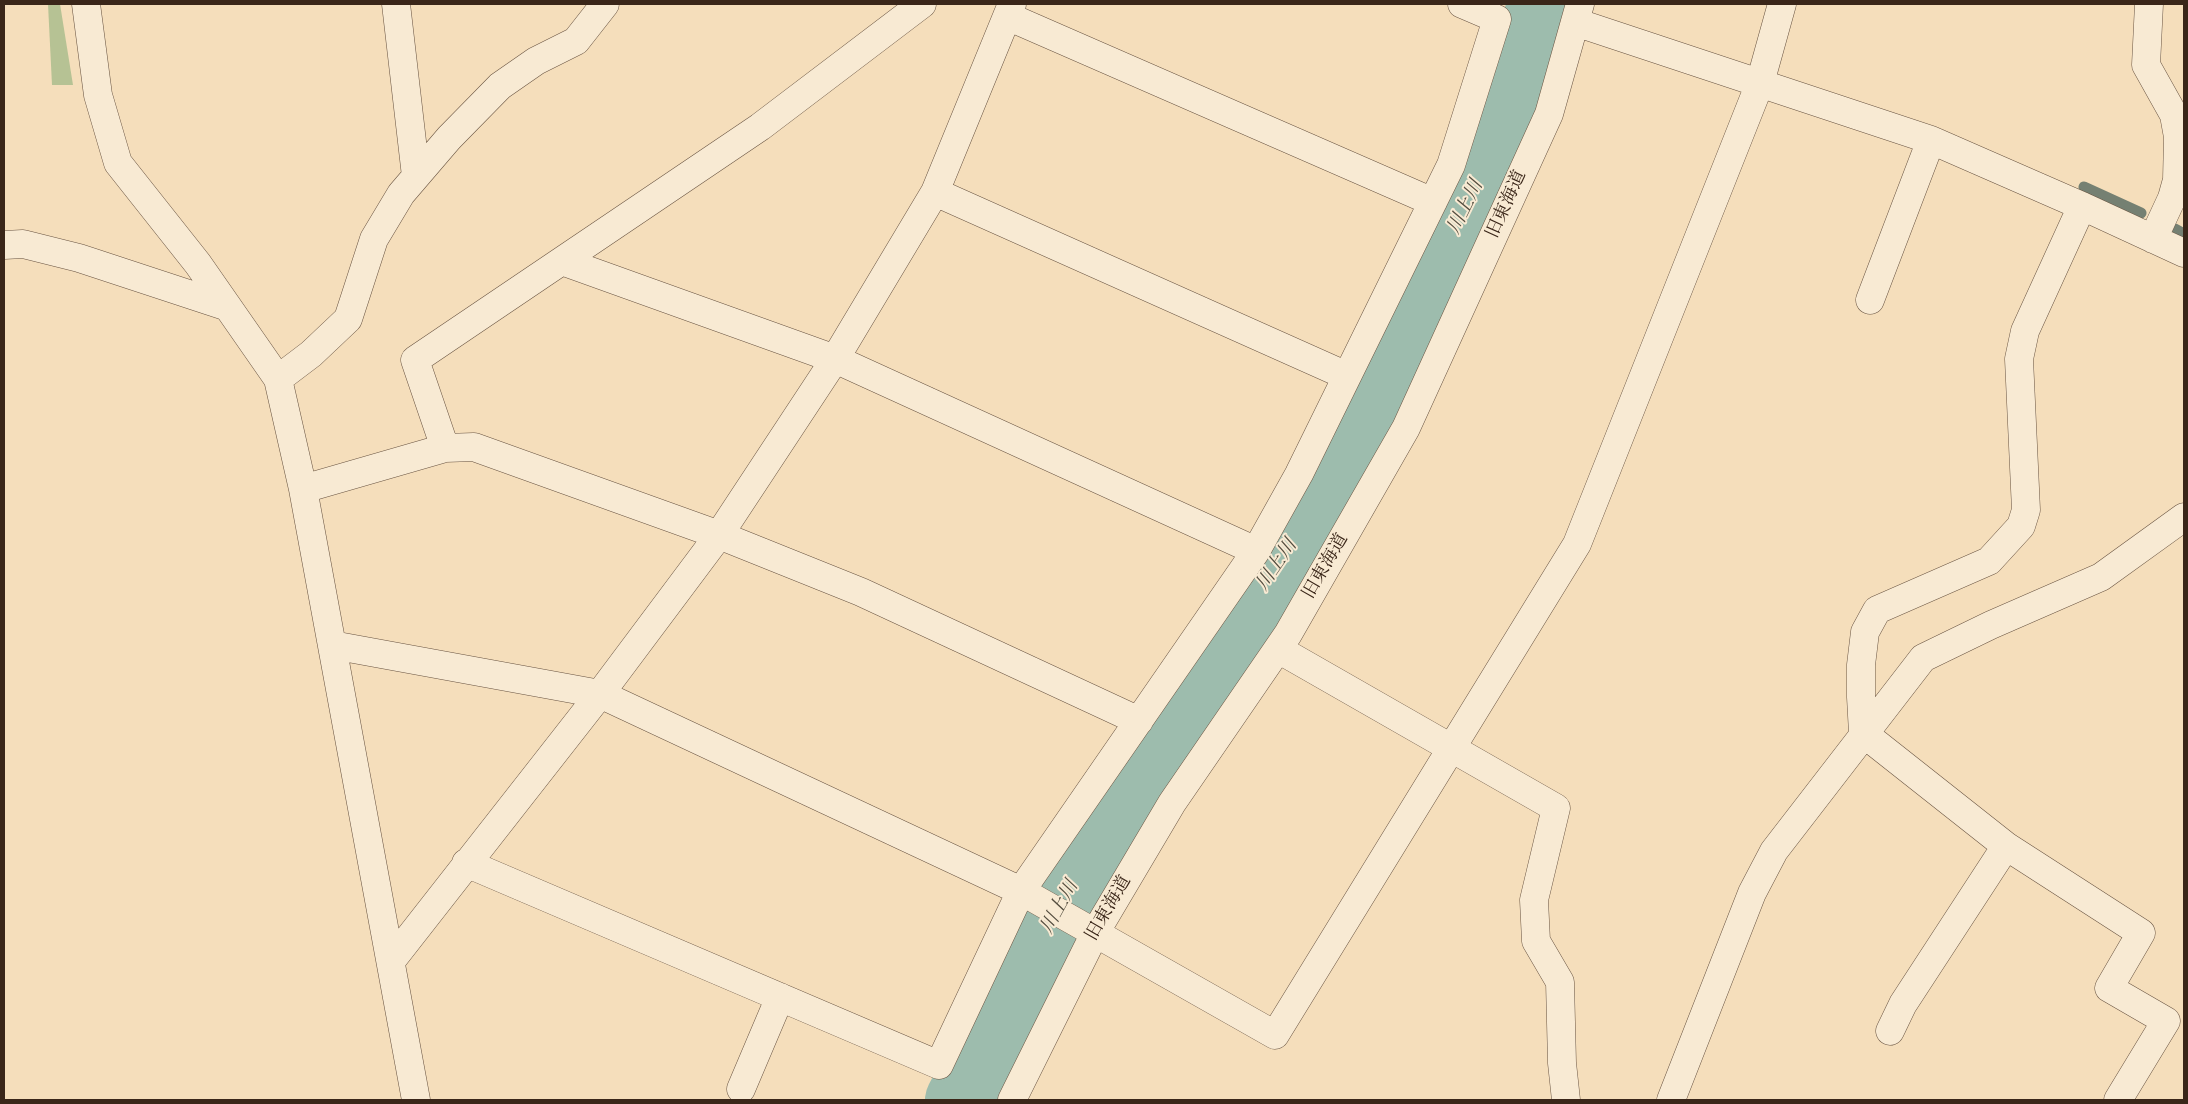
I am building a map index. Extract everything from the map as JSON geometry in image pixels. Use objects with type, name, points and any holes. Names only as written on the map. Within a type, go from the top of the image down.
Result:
[{"type":"street","points":[[86,4],[98,95],[118,163],[198,264],[278,379],[303,489],[416,1100]]},
{"type":"street","points":[[396,4],[416,176]]},
{"type":"street","points":[[278,379],[311,354],[348,319],[374,239],[401,194],[449,138],[500,86],[536,61],[576,41],[605,4]]},
{"type":"street","points":[[445,448],[415,360],[760,127],[922,4]]},
{"type":"street","points":[[466,863],[939,1065],[1026,893],[1139,721],[1256,551],[1299,474],[1451,165],[1504,11],[1462,4]]},
{"type":"street","points":[[332,645],[600,694],[1026,893],[1275,1035],[1577,544],[1760,83],[1782,4]]},
{"type":"street","points":[[2148,4],[2146,65],[2173,97],[2178,138],[2177,180],[2172,198],[2153,239]]},
{"type":"street","points":[[390,960],[600,694],[720,535],[835,359],[934,192],[1009,10],[1433,202]]},
{"type":"street","points":[[1577,13],[1760,83],[1931,140],[2082,206],[2184,254]]},
{"type":"street","name":"旧東海道","points":[[1012,1100],[1084,927],[1278,649],[1406,428],[1549,114],[1577,13]]},
{"type":"street","points":[[1870,300],[1931,140]]},
{"type":"street","points":[[934,192],[1347,376]]},
{"type":"street","points":[[2082,206],[2025,331],[2019,359],[2026,510],[2021,526],[1989,561],[1877,610],[1865,632],[1861,665],[1863,733],[2006,846],[2141,933],[2109,988],[2166,1021],[2118,1100]]},
{"type":"street","points":[[4,246],[23,244],[80,258],[228,307]]},
{"type":"street","points":[[562,261],[835,359],[1256,551]]},
{"type":"street","points":[[303,489],[445,448],[474,447],[720,535],[861,592],[1139,721]]},
{"type":"street","points":[[1671,1100],[1752,893],[1774,851],[1863,733],[1923,658],[2101,577],[2184,517]]},
{"type":"street","points":[[1278,649],[1556,808],[1534,900],[1536,941],[1560,982],[1562,1063],[1566,1100]]},
{"type":"street","points":[[1890,1031],[1904,1004],[2006,846]]},
{"type":"street","points":[[741,1089],[780,997]]},
{"type":"green space","points":[[48,4],[60,4],[73,85],[52,85]]},
{"type":"waterway","name":"川上川","points":[[959,1100],[1066,897],[1165,734],[1314,511],[1483,177],[1542,4]]},
{"type":"waterway","points":[[2084,187],[2141,213]]},
{"type":"waterway","points":[[2175,229],[2184,234]]}]
